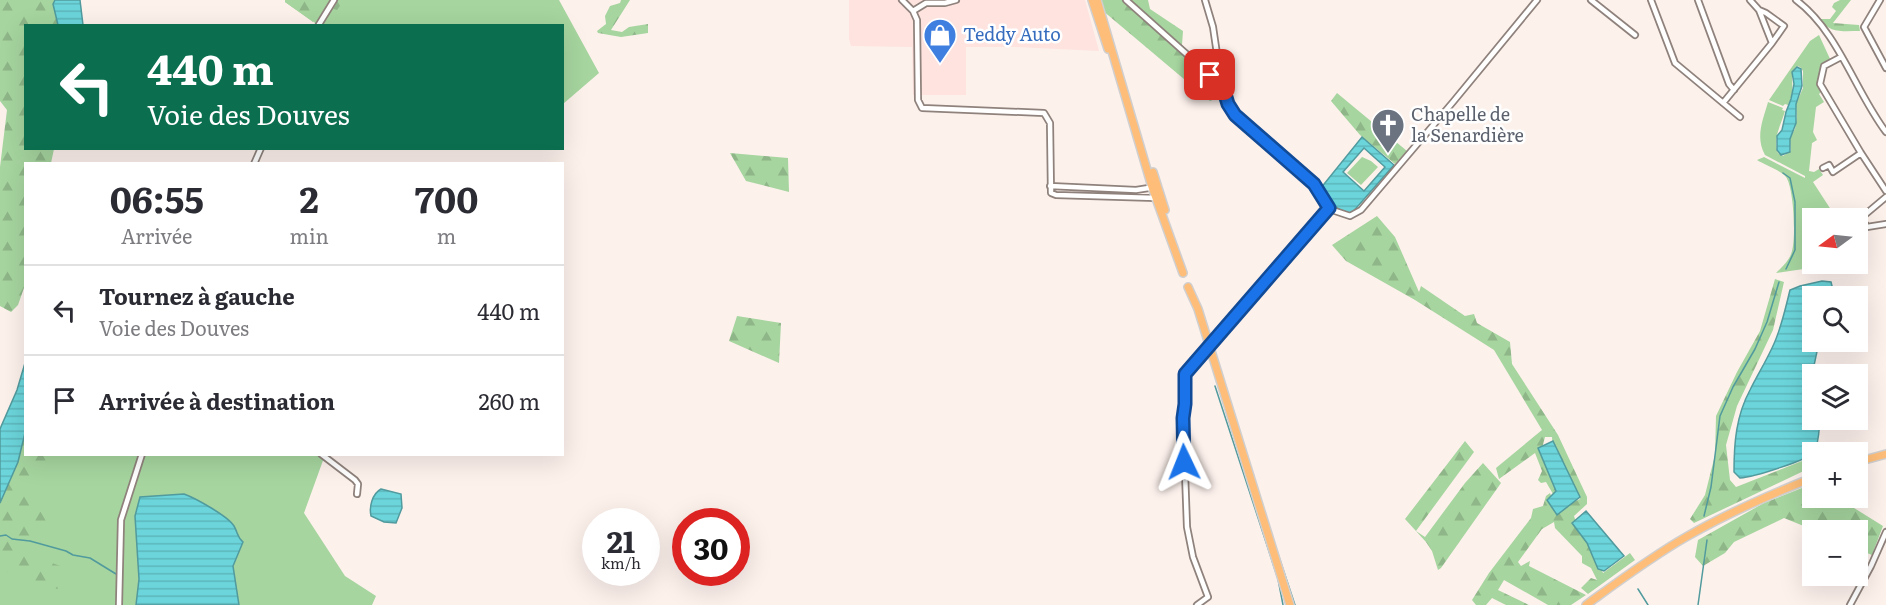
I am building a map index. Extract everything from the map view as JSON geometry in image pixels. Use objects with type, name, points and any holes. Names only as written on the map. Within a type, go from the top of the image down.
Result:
[{"type":"main road","points":[[1092,0],[1123,86]]},
{"type":"main road","points":[[1097,0],[1183,273]]},
{"type":"main road","points":[[1155,187],[1156,198],[1188,287],[1290,605]]},
{"type":"main road","points":[[1868,459],[1886,454]]},
{"type":"main road","points":[[1586,605],[1686,537],[1739,510],[1802,482]]},
{"type":"street","points":[[319,24],[334,0]]},
{"type":"street","points":[[902,0],[913,11],[917,25],[919,105],[930,109],[1044,113],[1050,123],[1052,193],[1056,195],[1156,198]]},
{"type":"street","points":[[913,11],[926,3],[945,3],[956,0]]},
{"type":"street","points":[[1126,0],[1210,75],[1221,81]]},
{"type":"street","points":[[1205,0],[1213,27],[1221,81],[1228,104],[1235,115],[1314,184],[1329,208],[1346,216],[1354,215],[1361,210],[1537,0]]},
{"type":"street","points":[[1591,0],[1635,35]]},
{"type":"street","points":[[1651,0],[1675,63],[1740,117]]},
{"type":"street","points":[[1698,0],[1729,84],[1734,90]]},
{"type":"street","points":[[1750,0],[1759,10],[1772,43]]},
{"type":"street","points":[[1796,0],[1817,20],[1885,128]]},
{"type":"street","points":[[1880,0],[1864,27],[1886,68]]},
{"type":"street","points":[[1723,103],[1784,26],[1759,10]]},
{"type":"street","points":[[1841,57],[1824,66],[1820,84],[1886,191]]},
{"type":"street","points":[[1823,168],[1829,165],[1833,172],[1861,153]]},
{"type":"street","points":[[1050,186],[1136,190],[1155,187]]},
{"type":"street","points":[[1886,197],[1861,218],[1868,227],[1886,224]]},
{"type":"street","points":[[1197,605],[1209,597],[1193,557],[1187,527],[1183,418],[1185,374],[1329,208]]},
{"type":"street","points":[[118,605],[121,520],[140,468],[142,456]]},
{"type":"street","points":[[324,456],[355,480],[358,488],[357,494]]},
{"type":"street","points":[[1850,605],[1886,532]]},
{"type":"shaded area","points":[[849,0],[1085,0],[1099,51],[966,47],[966,95],[913,95],[912,47],[851,46]]},
{"type":"green space","points":[[0,0],[79,0],[74,24],[24,24],[24,150],[54,150],[51,162],[24,162],[24,288],[18,305],[11,312],[0,306],[0,167],[7,110],[0,101]]},
{"type":"green space","points":[[285,0],[344,0],[337,10],[324,6],[313,22]]},
{"type":"green space","points":[[286,0],[559,0],[599,73],[564,103],[564,24],[317,24],[285,2]]},
{"type":"green space","points":[[621,0],[630,0],[611,30],[622,32],[629,27],[648,24],[648,33],[621,37],[598,33],[597,31],[606,24],[605,16],[610,6],[620,3]]},
{"type":"green space","points":[[1099,0],[1148,0],[1150,9],[1183,31],[1182,45],[1218,82],[1222,96],[1210,101],[1102,10]]},
{"type":"green space","points":[[1840,0],[1851,0],[1833,23],[1859,25],[1860,31],[1833,29],[1820,19],[1830,19],[1836,11],[1832,7],[1834,3]]},
{"type":"green space","points":[[1819,35],[1831,61],[1822,65],[1817,85],[1824,102],[1816,107],[1813,132],[1817,140],[1812,143],[1809,171],[1814,172],[1819,169],[1823,175],[1813,182],[1830,208],[1802,208],[1802,269],[1776,273],[1786,263],[1792,251],[1794,213],[1791,191],[1783,174],[1757,160],[1764,157],[1805,178],[1805,176],[1765,155],[1761,142],[1761,128],[1768,102],[1783,108],[1782,110],[1785,111],[1778,132],[1776,148],[1783,156],[1791,151],[1790,137],[1795,129],[1796,104],[1803,88],[1803,71],[1800,67],[1797,66],[1792,72],[1792,93],[1788,105],[1783,106],[1769,100],[1810,41]]},
{"type":"green space","points":[[1337,93],[1407,151],[1395,164],[1360,135],[1331,101]]},
{"type":"green space","points":[[730,153],[788,158],[789,192],[746,181]]},
{"type":"green space","points":[[1362,157],[1378,167],[1361,185],[1347,173]]},
{"type":"green space","points":[[1377,216],[1395,237],[1419,292],[1421,286],[1465,316],[1474,314],[1477,323],[1510,342],[1512,364],[1558,435],[1587,497],[1587,504],[1574,516],[1578,528],[1592,546],[1603,573],[1630,553],[1635,560],[1588,594],[1581,588],[1591,578],[1597,580],[1591,568],[1582,563],[1582,556],[1555,528],[1554,522],[1542,529],[1518,562],[1521,566],[1530,561],[1529,566],[1586,595],[1571,605],[1548,605],[1504,580],[1498,590],[1529,605],[1506,605],[1492,598],[1486,605],[1476,605],[1472,600],[1489,573],[1531,518],[1533,509],[1543,506],[1546,496],[1550,493],[1557,510],[1580,499],[1553,451],[1552,437],[1545,437],[1541,452],[1559,492],[1553,494],[1546,482],[1541,483],[1538,480],[1542,471],[1535,453],[1499,479],[1496,468],[1542,430],[1494,350],[1415,300],[1346,261],[1332,245]]},
{"type":"green space","points":[[1775,279],[1784,282],[1773,330],[1737,406],[1726,445],[1730,480],[1736,487],[1802,461],[1802,472],[1694,523],[1690,519],[1705,495],[1715,455],[1716,416],[1760,331]]},
{"type":"green space","points":[[737,316],[781,323],[779,363],[729,341]]},
{"type":"green space","points":[[24,425],[24,456],[48,456],[25,491],[36,494],[39,509],[48,524],[42,542],[13,545],[16,550],[66,568],[69,577],[57,589],[19,580],[0,566],[0,490]]},
{"type":"green space","points":[[1465,441],[1474,452],[1416,531],[1425,537],[1465,483],[1483,463],[1501,483],[1438,570],[1432,551],[1405,519]]},
{"type":"green space","points":[[37,456],[325,456],[304,513],[345,576],[376,596],[372,605],[0,605],[0,516]]},
{"type":"green space","points":[[1802,488],[1802,508],[1854,508],[1883,526],[1872,555],[1868,553],[1868,520],[1802,520],[1802,525],[1784,518],[1734,542],[1725,553],[1703,566],[1695,557],[1698,540],[1764,503]]},
{"type":"water","points":[[55,0],[80,0],[83,24],[58,24],[53,4]]},
{"type":"water","points":[[1797,67],[1801,69],[1802,86],[1796,104],[1796,123],[1790,139],[1790,152],[1781,155],[1777,150],[1777,136],[1782,130],[1791,99],[1794,84],[1792,72]]},
{"type":"water","points":[[1362,137],[1394,165],[1351,214],[1333,205],[1320,189]],"holes":[[[1364,148],[1385,167],[1364,191],[1343,172]]]},
{"type":"water","points":[[1822,281],[1831,282],[1832,286],[1802,286],[1802,352],[1817,352],[1814,364],[1802,364],[1802,430],[1819,430],[1817,442],[1802,442],[1802,459],[1740,478],[1734,472],[1735,440],[1745,400],[1775,341],[1790,290],[1800,286]]},
{"type":"water","points":[[24,366],[24,437],[18,462],[0,503],[0,429],[17,390]]},
{"type":"water","points":[[1553,441],[1580,497],[1557,515],[1547,500],[1556,491],[1538,448]]},
{"type":"water","points":[[381,489],[401,494],[402,508],[396,523],[384,522],[371,516],[372,501]]},
{"type":"water","points":[[184,494],[225,517],[234,526],[243,542],[233,566],[239,605],[136,605],[139,579],[135,516],[140,497]]},
{"type":"water","points":[[1586,511],[1624,556],[1604,571],[1598,569],[1587,543],[1572,523]]},
{"type":"waterway","points":[[1783,173],[1790,178],[1795,202],[1795,250],[1786,269]]},
{"type":"waterway","points":[[1704,516],[1711,487],[1720,416],[1767,322],[1779,282]]},
{"type":"waterway","points":[[1215,386],[1278,579],[1283,605]]},
{"type":"waterway","points":[[0,536],[6,535],[12,539],[30,541],[90,558],[116,574]]},
{"type":"waterway","points":[[1698,605],[1707,540]]},
{"type":"waterway","points":[[1275,545],[1295,605]]},
{"type":"waterway","points":[[1638,589],[1648,605]]},
{"type":"place","name":"Teddy Auto","points":[[940,64]]},
{"type":"place","name":"Chapelle de la Senardière","points":[[1388,154]]},
{"type":"route","points":[[1184,462],[1185,374],[1329,208],[1314,184],[1304,174],[1235,115],[1228,104],[1221,81],[1210,75]]}]
